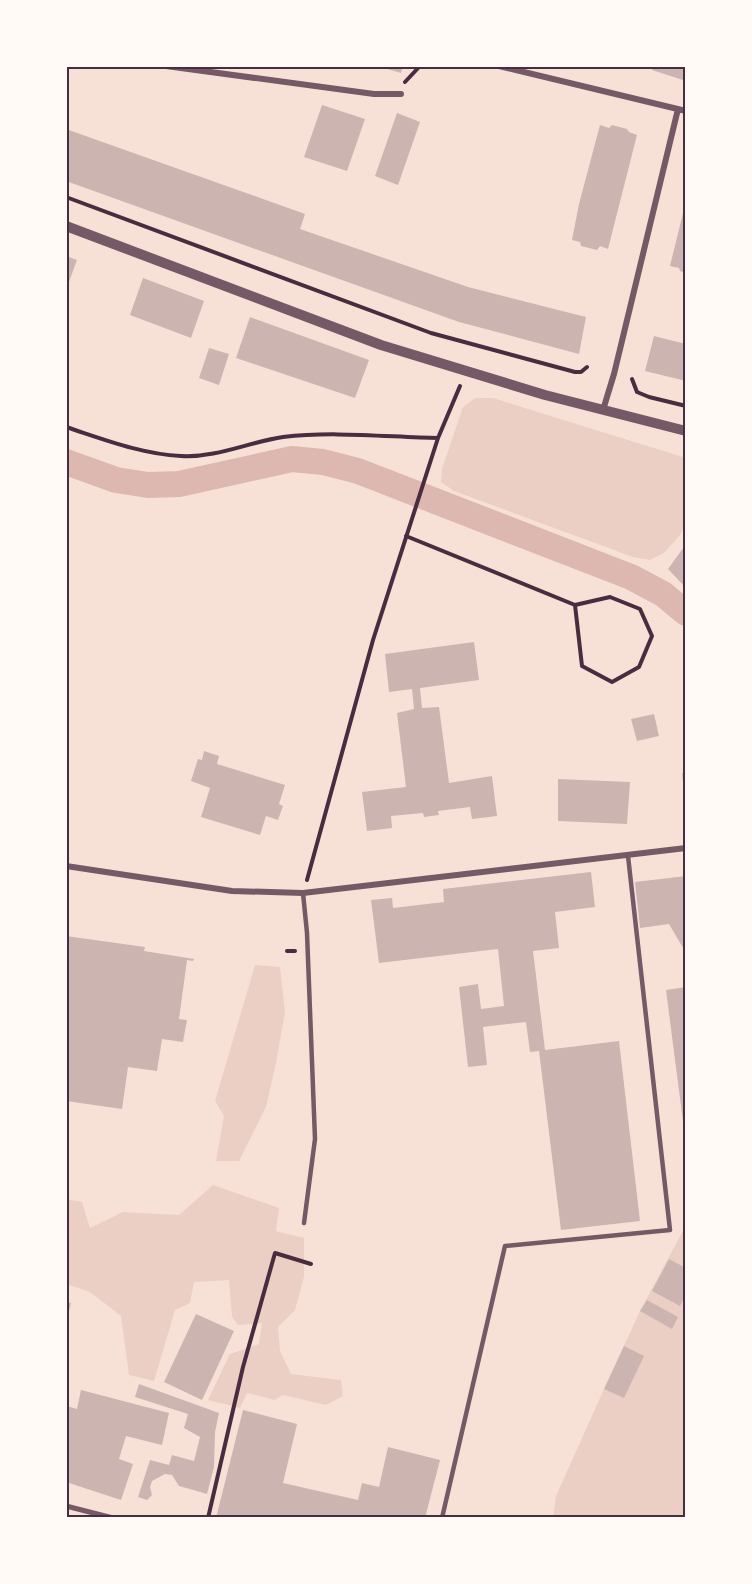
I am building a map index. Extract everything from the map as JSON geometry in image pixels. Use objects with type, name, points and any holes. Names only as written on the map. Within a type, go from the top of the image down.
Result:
[{"type":"street","points":[[166,66],[374,94],[401,94]]},
{"type":"street","points":[[499,66],[686,111]]},
{"type":"street","points":[[603,410],[614,374],[678,109]]},
{"type":"street","points":[[66,226],[381,345],[686,432]]},
{"type":"street","points":[[66,866],[232,891],[303,893],[686,848]]},
{"type":"street","points":[[66,1506],[113,1518]]},
{"type":"lane","points":[[442,1518],[505,1246],[670,1230],[628,856]]},
{"type":"lane","points":[[303,893],[307,933],[315,1139],[304,1223]]},
{"type":"path","points":[[66,197],[430,333],[574,372],[581,372],[587,367]]},
{"type":"path","points":[[632,379],[637,392],[686,406]]},
{"type":"path","points":[[303,893],[373,640],[438,438],[459,388]]},
{"type":"path","points":[[66,427],[117,444],[160,454],[182,456],[204,455],[284,437],[315,435],[438,438]]},
{"type":"path","points":[[406,536],[575,604],[610,597],[640,609],[652,636],[639,667],[612,682],[582,666],[575,604]]},
{"type":"path","points":[[208,1518],[243,1367],[275,1252],[311,1264]]},
{"type":"shaded area","points":[[475,398],[493,398],[686,458],[686,519],[681,534],[664,553],[650,560],[633,557],[454,491],[441,482],[442,469],[463,407]]},
{"type":"shaded area","points":[[255,965],[280,967],[285,1012],[276,1063],[266,1107],[239,1161],[216,1161],[224,1116],[215,1101]]},
{"type":"shaded area","points":[[213,1185],[279,1208],[276,1231],[304,1238],[304,1277],[295,1310],[278,1327],[280,1351],[291,1374],[341,1380],[343,1396],[326,1405],[283,1395],[275,1400],[247,1393],[240,1408],[208,1400],[230,1354],[259,1344],[262,1323],[238,1325],[232,1317],[229,1280],[194,1282],[190,1303],[175,1310],[154,1381],[129,1375],[121,1316],[90,1292],[66,1284],[66,1199],[82,1202],[90,1228],[123,1212],[179,1215]]},
{"type":"shaded area","points":[[686,1225],[686,1518],[553,1518],[556,1496],[604,1389],[640,1311]]},
{"type":"building","points":[[377,66],[403,66],[401,73]]},
{"type":"building","points":[[653,66],[686,66],[686,81],[652,70]]},
{"type":"building","points":[[322,105],[365,119],[347,171],[304,157]]},
{"type":"building","points":[[397,113],[420,122],[398,185],[375,176]]},
{"type":"building","points":[[600,125],[627,129],[637,135],[608,249],[600,246],[597,250],[581,246],[580,242],[572,240]]},
{"type":"building","points":[[66,129],[305,214],[300,229],[468,287],[586,317],[579,354],[459,322],[66,181]]},
{"type":"building","points":[[686,205],[686,273],[670,266]]},
{"type":"building","points":[[66,256],[77,260],[66,290]]},
{"type":"building","points":[[143,278],[204,301],[191,338],[130,315]]},
{"type":"building","points":[[250,317],[369,360],[355,398],[236,358]]},
{"type":"building","points":[[654,336],[686,344],[686,381],[645,371]]},
{"type":"building","points":[[209,348],[229,354],[219,385],[199,378]]},
{"type":"building","points":[[686,544],[686,588],[668,569]]},
{"type":"building","points":[[474,642],[479,680],[420,688],[422,708],[439,707],[449,783],[492,776],[497,816],[472,819],[470,807],[438,811],[439,815],[424,817],[423,813],[391,816],[392,828],[367,831],[362,792],[406,787],[397,713],[414,709],[412,689],[389,692],[385,654]]},
{"type":"building","points":[[654,714],[659,736],[637,741],[631,719]]},
{"type":"building","points":[[204,751],[219,756],[217,764],[285,785],[279,804],[283,806],[278,820],[266,816],[260,835],[201,817],[210,788],[191,781],[198,759],[202,760]]},
{"type":"building","points":[[682,773],[686,773],[686,792],[684,792]]},
{"type":"building","points":[[558,779],[630,782],[627,824],[558,821]]},
{"type":"building","points":[[591,872],[595,907],[555,912],[559,948],[533,951],[545,1050],[619,1041],[640,1221],[561,1230],[539,1051],[530,1052],[526,1022],[483,1027],[487,1065],[468,1067],[459,987],[478,984],[481,1009],[504,1006],[498,949],[379,963],[371,900],[392,898],[393,908],[444,902],[443,889]]},
{"type":"building","points":[[686,876],[686,953],[669,924],[640,928],[635,882]]},
{"type":"building","points":[[66,936],[145,947],[144,951],[194,959],[193,961],[187,960],[179,1019],[187,1020],[183,1042],[162,1039],[157,1071],[128,1067],[122,1109],[66,1101]]},
{"type":"building","points":[[686,987],[686,1129],[684,1129],[666,990]]},
{"type":"building","points":[[669,1259],[686,1268],[686,1294],[680,1306],[652,1291]]},
{"type":"building","points":[[647,1300],[678,1317],[672,1329],[640,1311]]},
{"type":"building","points":[[66,1302],[71,1303],[67,1319],[66,1319]]},
{"type":"building","points":[[196,1314],[234,1331],[202,1400],[164,1382]]},
{"type":"building","points":[[624,1346],[644,1356],[624,1398],[604,1389]]},
{"type":"building","points":[[139,1384],[219,1413],[215,1432],[214,1467],[207,1494],[179,1486],[172,1475],[165,1474],[152,1481],[150,1487],[152,1495],[147,1500],[138,1497],[150,1460],[169,1465],[172,1455],[194,1461],[200,1437],[184,1428],[188,1414],[135,1397]]},
{"type":"building","points":[[81,1390],[169,1413],[162,1445],[126,1436],[119,1459],[133,1464],[121,1500],[66,1482],[66,1406],[77,1409]]},
{"type":"building","points":[[243,1410],[297,1424],[283,1483],[358,1500],[362,1483],[379,1487],[388,1447],[440,1460],[425,1518],[216,1518]]},
{"type":"waterway","points":[[66,462],[116,480],[148,485],[179,484],[292,459],[323,462],[358,471],[631,577],[663,594],[686,613]]}]
